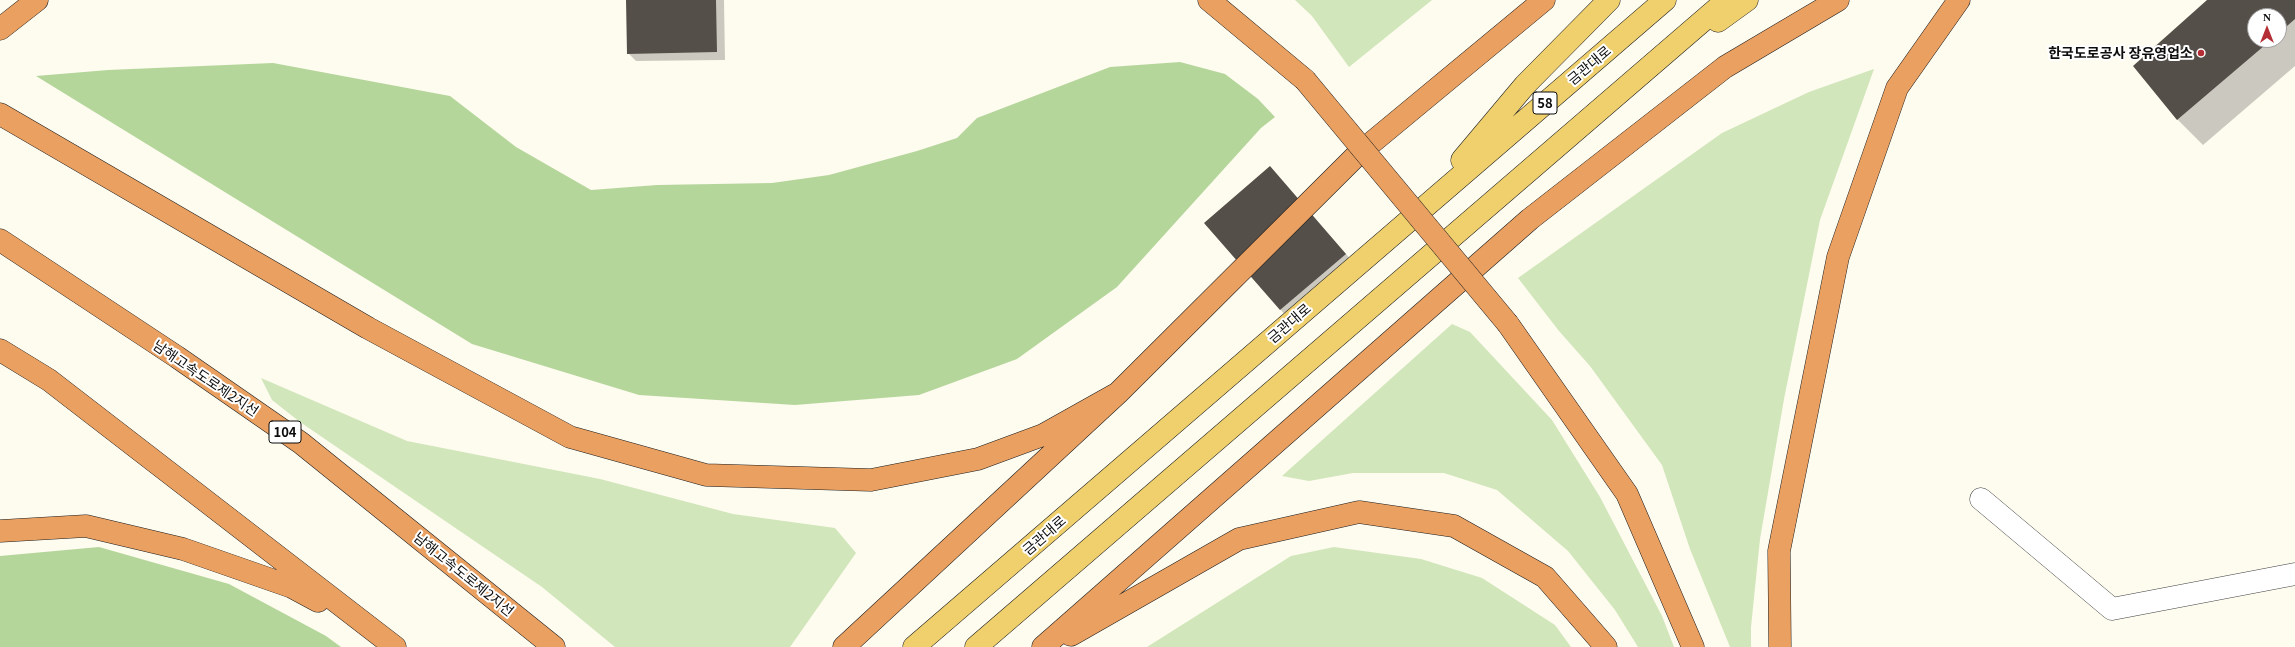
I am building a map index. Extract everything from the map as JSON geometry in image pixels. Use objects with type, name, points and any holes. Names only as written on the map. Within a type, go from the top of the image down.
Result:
[{"type":"highway","points":[[0,29],[37,0]]},
{"type":"highway","points":[[1210,0],[1305,80],[1508,324],[1627,494],[1693,647]]},
{"type":"highway","points":[[844,647],[1118,393],[1358,154],[1544,0]]},
{"type":"highway","points":[[1043,647],[1530,219],[1726,67],[1838,0]]},
{"type":"highway","points":[[1780,647],[1779,551],[1838,257],[1897,88],[1959,0]]},
{"type":"highway","points":[[0,114],[368,328],[570,437],[706,475],[871,480],[894,476],[978,459],[1043,435],[1118,393]]},
{"type":"highway","name":"남해고속도로제2지선","points":[[0,240],[177,357],[301,444],[554,647]]},
{"type":"highway","points":[[0,350],[49,380],[387,641]]},
{"type":"highway","points":[[1051,647],[1240,539],[1359,512],[1454,526],[1545,576],[1606,647]]},
{"type":"highway","points":[[0,531],[86,526],[183,549],[292,587],[387,641]]},
{"type":"main road","points":[[1424,206],[1524,85],[1609,0]]},
{"type":"main road","name":"금관대로","points":[[914,647],[1424,206],[1665,0]]},
{"type":"main road","points":[[976,647],[1596,111],[1727,0]]},
{"type":"main road","points":[[1596,111],[1747,0]]},
{"type":"street","points":[[1981,499],[2112,609],[2295,574]]},
{"type":"green space","points":[[1295,0],[1432,0],[1349,67],[1312,16]]},
{"type":"green space","points":[[1180,62],[1225,74],[1258,99],[1275,117],[1261,128],[1117,287],[1017,359],[919,395],[795,405],[639,395],[472,344],[36,76],[108,70],[273,63],[450,96],[516,147],[591,190],[657,185],[772,183],[829,175],[917,151],[957,138],[977,118],[1110,67]]},
{"type":"green space","points":[[1874,69],[1820,220],[1784,399],[1760,539],[1751,627],[1751,647],[1730,647],[1690,549],[1662,465],[1590,366],[1559,331],[1518,278],[1722,133],[1809,92]]},
{"type":"green space","points":[[1452,324],[1470,332],[1552,420],[1600,497],[1662,616],[1674,647],[1638,647],[1615,610],[1568,551],[1497,490],[1444,473],[1353,473],[1309,481],[1282,476]]},
{"type":"green space","points":[[261,378],[407,441],[600,479],[733,514],[835,528],[856,553],[790,647],[615,647],[542,587],[300,422],[272,400]]},
{"type":"green space","points":[[99,547],[229,584],[326,636],[341,647],[0,647],[0,556]]},
{"type":"green space","points":[[1334,547],[1421,559],[1482,578],[1555,625],[1571,647],[1147,647],[1291,556]]},
{"type":"building","points":[[626,0],[716,0],[717,52],[627,54]]},
{"type":"building","name":"한국도로공사 장유영업소","points":[[2207,0],[2295,0],[2295,19],[2287,26],[2287,8],[2247,8],[2247,48],[2262,48],[2177,120],[2133,66]]},
{"type":"building","points":[[1270,166],[1346,254],[1280,310],[1204,223]]},
{"type":"place","name":"한국도로공사 장유영업소","points":[[2201,53]]}]
